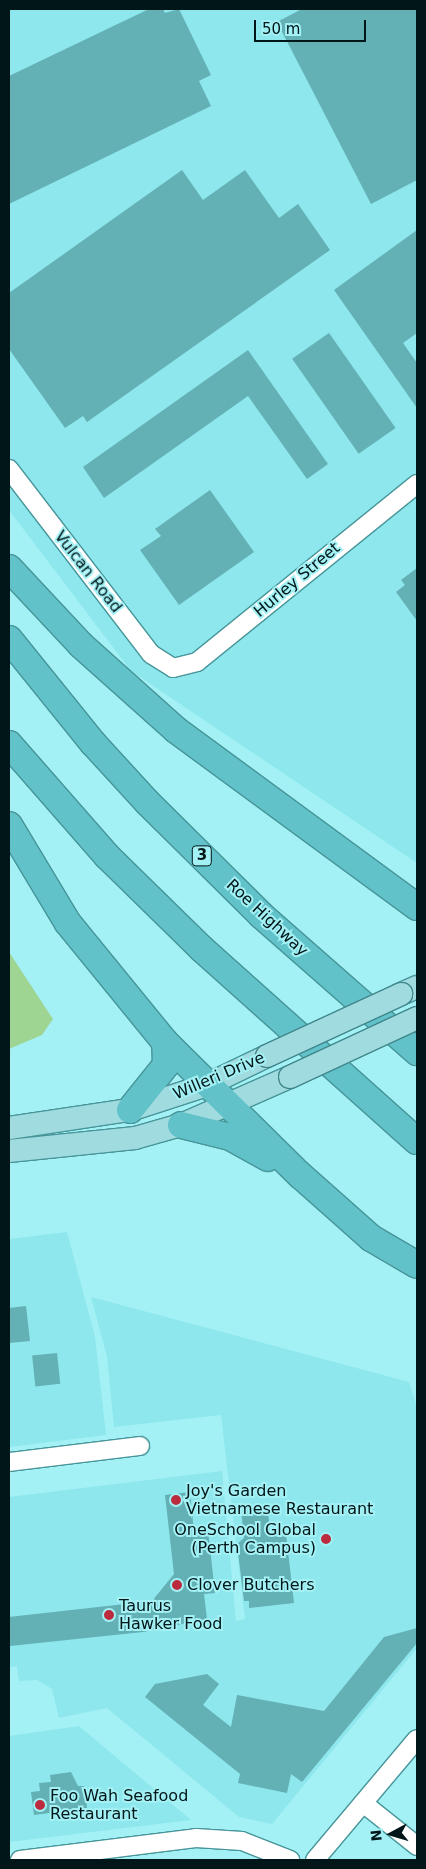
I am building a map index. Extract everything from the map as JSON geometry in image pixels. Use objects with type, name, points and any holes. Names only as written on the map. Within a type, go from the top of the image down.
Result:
[{"type":"highway","points":[[9,568],[81,645],[150,708],[417,907]]},
{"type":"highway","name":"Roe Highway","points":[[9,638],[93,743],[154,809],[261,914],[417,1052]]},
{"type":"highway","points":[[9,744],[107,856],[202,949],[417,1141]]},
{"type":"highway","points":[[9,825],[68,923],[165,1042],[227,1106],[300,1175],[371,1238],[417,1265]]},
{"type":"highway","points":[[352,859],[417,926]]},
{"type":"highway","points":[[130,1110],[166,1065],[165,1042]]},
{"type":"highway","points":[[181,1125],[230,1136],[300,1175]]},
{"type":"main road","name":"Willeri Drive","points":[[9,1128],[130,1110],[207,1085],[409,991]]},
{"type":"main road","name":"Willeri Drive","points":[[9,1152],[135,1138],[181,1125],[227,1106],[417,1018]]},
{"type":"street","name":"Vulcan Road","points":[[9,469],[151,654],[173,668]]},
{"type":"street","name":"Hurley Street","points":[[173,668],[197,662],[417,484]]},
{"type":"street","points":[[9,1462],[140,1446]]},
{"type":"street","points":[[315,1860],[417,1739]]},
{"type":"street","points":[[363,1803],[417,1846]]},
{"type":"street","points":[[20,1860],[196,1838],[242,1841],[290,1860]]},
{"type":"shaded area","points":[[9,9],[417,9],[417,863],[131,671],[9,510]]},
{"type":"shaded area","points":[[67,1232],[95,1337],[106,1435],[9,1447],[9,1239]]},
{"type":"shaded area","name":"OneSchool Global (Perth Campus)","points":[[91,1297],[409,1382],[417,1408],[417,1648],[272,1824],[239,1817],[107,1708],[59,1718],[52,1689],[37,1680],[19,1681],[17,1666],[9,1667],[9,1497],[222,1471],[236,1621],[245,1619],[221,1415],[114,1427],[107,1356]]},
{"type":"shaded area","points":[[79,1726],[191,1820],[9,1842],[9,1736]]},
{"type":"green space","points":[[9,952],[53,1019],[42,1035],[9,1049]]},
{"type":"building","points":[[149,9],[163,9],[165,13],[179,9],[211,75],[199,81],[211,106],[9,204],[9,76]]},
{"type":"building","points":[[302,9],[417,9],[417,180],[371,204],[277,22]]},
{"type":"building","points":[[182,170],[203,200],[245,170],[279,218],[298,204],[330,250],[87,422],[83,416],[65,428],[9,349],[9,293]]},
{"type":"building","points":[[417,230],[417,333],[403,343],[417,363],[417,408],[334,290]]},
{"type":"building","points":[[329,333],[396,428],[359,454],[292,359]]},
{"type":"building","points":[[248,350],[328,464],[307,479],[248,396],[104,498],[83,467]]},
{"type":"building","points":[[210,490],[254,552],[179,605],[140,550],[161,536],[155,529]]},
{"type":"building","points":[[417,568],[417,621],[396,592],[405,585],[401,580]]},
{"type":"building","points":[[26,1306],[30,1341],[9,1343],[9,1308]]},
{"type":"building","points":[[57,1353],[60,1384],[35,1386],[32,1356]]},
{"type":"building","points":[[190,1492],[194,1532],[208,1530],[215,1593],[204,1594],[207,1619],[143,1632],[10,1646],[9,1617],[152,1601],[174,1574],[165,1495]]},
{"type":"building","points":[[267,1506],[271,1535],[286,1534],[294,1603],[249,1608],[249,1601],[244,1601],[237,1544],[244,1538],[241,1509]]},
{"type":"building","points":[[417,1628],[417,1643],[302,1782],[291,1774],[287,1793],[238,1783],[240,1774],[145,1697],[155,1684],[207,1674],[219,1684],[203,1705],[231,1727],[237,1695],[324,1711],[384,1637]]},
{"type":"building","points":[[71,1772],[78,1786],[84,1786],[87,1808],[34,1815],[31,1792],[40,1791],[39,1783],[51,1782],[50,1775]]},
{"type":"place","name":"Joy's Garden Vietnamese Restaurant","points":[[176,1500]]},
{"type":"place","name":"OneSchool Global (Perth Campus)","points":[[326,1539]]},
{"type":"place","name":"Clover Butchers","points":[[177,1585]]},
{"type":"place","name":"Taurus Hawker Food","points":[[109,1615]]},
{"type":"place","name":"Foo Wah Seafood Restaurant","points":[[40,1805]]}]
